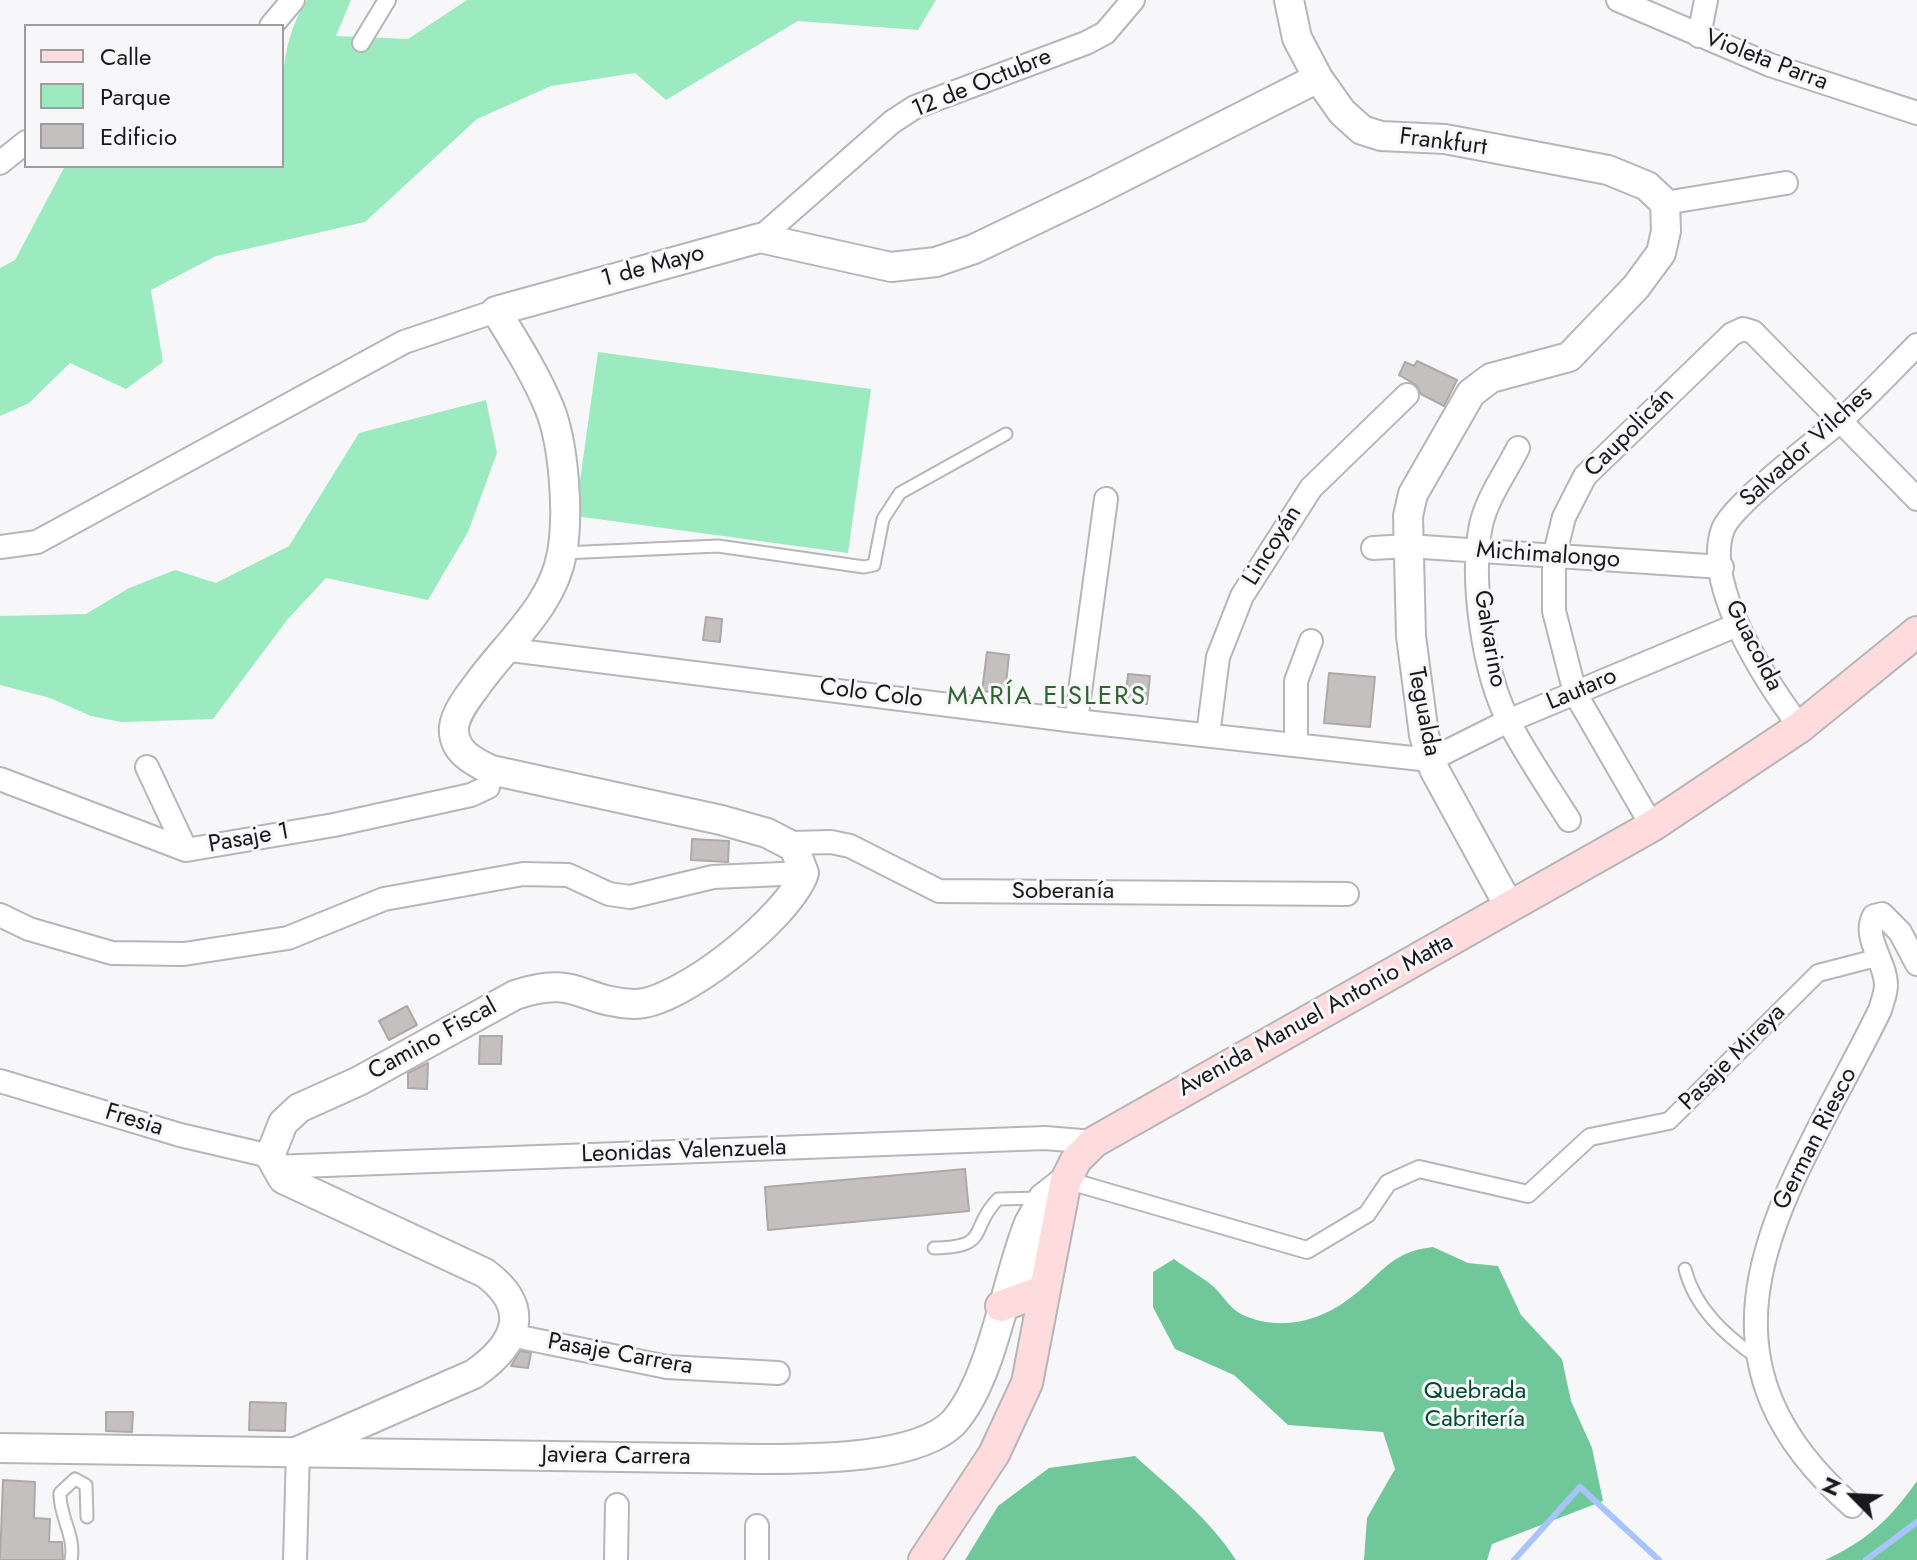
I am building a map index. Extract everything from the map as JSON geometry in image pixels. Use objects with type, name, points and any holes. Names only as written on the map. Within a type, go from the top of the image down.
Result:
[{"type":"main road","name":"Avenida Manuel Antonio Matta","points":[[924,1560],[994,1454],[1015,1412],[1031,1369],[1024,1297],[1054,1189],[1094,1142],[1652,826],[1800,727],[1917,632]]},
{"type":"street","points":[[273,24],[293,0]]},
{"type":"street","points":[[361,43],[387,0]]},
{"type":"street","name":"12 de Octubre","points":[[760,238],[892,122],[915,107],[1086,43],[1105,33],[1124,16],[1133,0]]},
{"type":"street","name":"Frankfurt","points":[[1289,0],[1297,38],[1318,78],[1342,112],[1362,130],[1381,136],[1445,139],[1608,170],[1647,186],[1665,203]]},
{"type":"street","name":"Violeta Parra","points":[[1618,0],[1770,65],[1917,113]]},
{"type":"street","points":[[1699,36],[1706,0]]},
{"type":"street","name":"1 de Mayo","points":[[0,547],[37,542],[404,342],[496,311],[760,238],[891,267],[936,262],[974,249],[1079,199],[1318,78]]},
{"type":"street","points":[[0,163],[24,144]]},
{"type":"street","points":[[1408,546],[1413,494],[1471,393],[1491,378],[1569,357],[1585,342],[1644,278],[1661,253],[1666,231],[1665,203],[1786,183]]},
{"type":"street","points":[[0,915],[29,929],[112,953],[184,954],[288,938],[384,899],[523,874],[568,875],[609,894],[630,897],[713,877],[804,873],[799,855],[790,843],[721,820],[491,770],[462,752],[454,729],[465,702],[503,649],[540,607],[552,586],[562,553],[560,457],[551,410],[496,311]]},
{"type":"street","name":"Caupolicán","points":[[1652,826],[1575,693],[1554,611],[1554,557],[1564,517],[1585,476],[1732,334],[1743,329],[1753,332],[1842,419]]},
{"type":"street","name":"Salvador Vilches","points":[[1721,563],[1720,540],[1727,521],[1842,419],[1917,345]]},
{"type":"street","name":"Lincoyán","points":[[1208,735],[1218,657],[1242,596],[1311,488],[1407,395]]},
{"type":"street","points":[[1842,419],[1917,499]]},
{"type":"street","name":"Galvarino","points":[[1518,448],[1487,506],[1478,551],[1484,639],[1498,696],[1508,721],[1569,820]]},
{"type":"street","points":[[1076,721],[1106,499]]},
{"type":"street","name":"Michimalongo","points":[[1373,548],[1408,546],[1554,557],[1721,563]]},
{"type":"street","name":"Tegualda","points":[[1408,546],[1415,687],[1430,760],[1509,906]]},
{"type":"street","name":"Guacolda","points":[[1721,563],[1726,597],[1737,625],[1778,697],[1800,727]]},
{"type":"street","name":"Lautaro","points":[[1430,760],[1508,721],[1737,625]]},
{"type":"street","points":[[1296,745],[1296,681],[1311,641]]},
{"type":"street","name":"Colo Colo","points":[[503,649],[1076,721],[1430,760]]},
{"type":"street","points":[[147,767],[186,850]]},
{"type":"street","name":"Pasaje 1","points":[[0,779],[186,850],[334,825],[471,795],[488,787],[491,770]]},
{"type":"street","name":"Soberanía","points":[[790,843],[831,842],[850,846],[939,891],[1347,894]]},
{"type":"street","name":"Camino Fiscal","points":[[271,1161],[283,1123],[299,1108],[359,1081],[515,995],[552,984],[626,1003],[667,998],[696,980],[780,912],[797,892],[804,873]]},
{"type":"street","name":"German Riesco","points":[[1852,1506],[1835,1491],[1780,1419],[1770,1401],[1756,1357],[1757,1289],[1780,1206],[1880,1010],[1886,984],[1869,924],[1874,916],[1882,914],[1900,932],[1917,964]]},
{"type":"street","name":"Pasaje Mireya","points":[[1054,1189],[1307,1250],[1367,1214],[1388,1183],[1419,1169],[1528,1194],[1590,1137],[1669,1121],[1818,973],[1880,957]]},
{"type":"street","name":"Fresia","points":[[0,1081],[271,1161]]},
{"type":"street","name":"Leonidas Valenzuela","points":[[271,1161],[1045,1138],[1094,1142]]},
{"type":"street","points":[[271,1161],[291,1184],[485,1273],[503,1286],[514,1301],[515,1316],[510,1335],[490,1363],[474,1374],[298,1451],[295,1560]]},
{"type":"street","name":"Javiera Carrera","points":[[0,1448],[794,1459],[916,1444],[953,1423],[975,1388],[1024,1297],[1015,1256],[1054,1189]]},
{"type":"street","name":"Pasaje Carrera","points":[[510,1335],[667,1367],[778,1373]]},
{"type":"street","points":[[616,1560],[617,1505]]},
{"type":"street","points":[[757,1526],[757,1560]]},
{"type":"lane","points":[[562,553],[718,546],[864,567],[874,565],[883,519],[900,493],[1006,434]]},
{"type":"lane","points":[[934,1248],[970,1243],[977,1237],[998,1199],[1054,1189]]},
{"type":"lane","points":[[1685,1269],[1690,1286],[1719,1328],[1756,1357]]},
{"type":"lane","points":[[71,1560],[71,1542],[60,1505],[60,1493],[75,1479],[86,1485],[87,1517]]},
{"type":"green space","points":[[307,0],[351,0],[336,36],[408,39],[467,0],[936,0],[918,30],[798,21],[666,100],[635,73],[551,86],[477,119],[365,222],[216,256],[151,290],[163,362],[126,389],[70,363],[29,403],[0,416],[0,268],[15,260],[64,168],[284,168],[284,66],[297,19]]},
{"type":"green space","points":[[598,352],[871,389],[848,553],[575,516]]},
{"type":"green space","points":[[486,400],[497,453],[468,532],[428,600],[326,578],[287,620],[213,719],[121,722],[91,716],[50,698],[0,685],[0,616],[86,614],[129,588],[175,570],[216,583],[289,546],[359,433]]},
{"type":"green space","name":"Quebrada Cabritería","points":[[1433,1247],[1468,1263],[1498,1266],[1521,1315],[1562,1359],[1571,1401],[1592,1448],[1603,1501],[1492,1544],[1487,1560],[1364,1560],[1367,1518],[1395,1469],[1383,1432],[1288,1425],[1234,1375],[1175,1349],[1153,1307],[1153,1272],[1174,1259],[1210,1284],[1241,1314],[1268,1322],[1295,1322],[1334,1309],[1405,1254]]},
{"type":"green space","points":[[1135,1456],[1202,1517],[1236,1560],[965,1560],[998,1506],[1049,1468]]},
{"type":"green space","points":[[1917,1481],[1917,1560],[1825,1560],[1854,1545],[1877,1527]]},
{"type":"building","points":[[1417,361],[1457,380],[1444,406],[1421,394],[1416,385],[1399,375],[1405,362],[1414,366]]},
{"type":"building","points":[[706,617],[722,619],[720,642],[703,640]]},
{"type":"building","points":[[987,652],[1009,655],[1005,694],[982,691]]},
{"type":"building","points":[[1329,673],[1375,677],[1370,727],[1324,723]]},
{"type":"building","points":[[1128,674],[1150,676],[1147,704],[1125,702]]},
{"type":"building","points":[[692,839],[729,841],[728,862],[691,860]]},
{"type":"building","points":[[407,1006],[417,1025],[389,1040],[379,1021]]},
{"type":"building","points":[[480,1036],[502,1036],[501,1064],[479,1064]]},
{"type":"building","points":[[428,1063],[427,1089],[408,1088],[408,1073]]},
{"type":"building","points":[[965,1169],[969,1211],[768,1230],[765,1187]]},
{"type":"building","points":[[520,1351],[531,1353],[528,1368],[511,1366]]},
{"type":"building","points":[[250,1402],[286,1403],[285,1431],[249,1430]]},
{"type":"building","points":[[106,1412],[133,1412],[132,1432],[106,1431]]},
{"type":"building","points":[[3,1480],[35,1482],[34,1518],[50,1519],[49,1542],[62,1542],[63,1560],[0,1560]]},
{"type":"waterway","name":"Quebrada Cabritería","points":[[1514,1560],[1580,1487],[1659,1560]]},
{"type":"waterway","name":"Quebrada Cabritería","points":[[1866,1560],[1917,1522]]},
{"type":"district","name":"MARÍA EISLERS","points":[[1047,698]]}]
